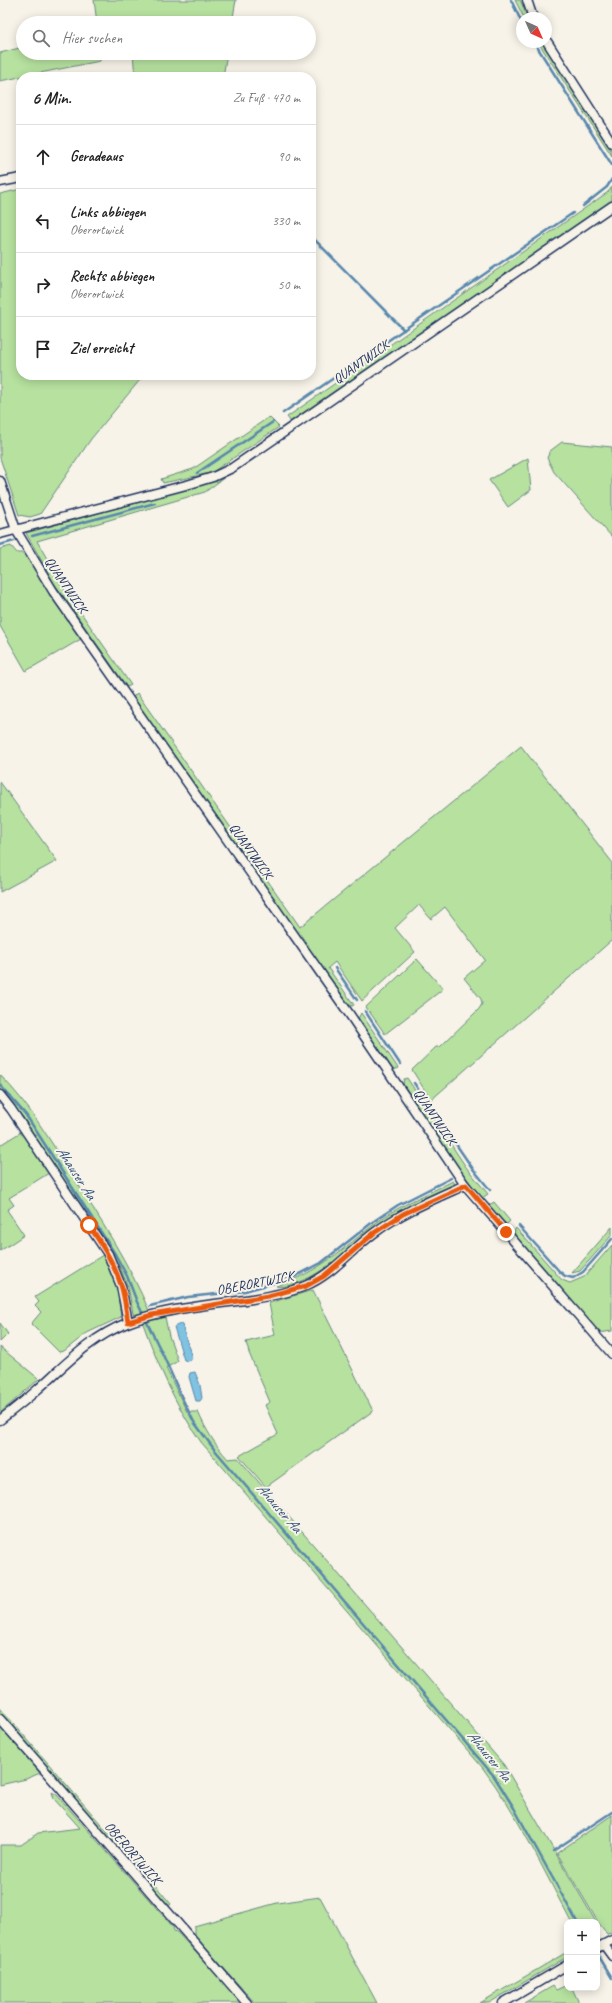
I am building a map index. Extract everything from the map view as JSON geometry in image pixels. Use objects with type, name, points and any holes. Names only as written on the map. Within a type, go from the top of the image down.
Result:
[{"type":"street","points":[[527,0],[531,12]]},
{"type":"street","points":[[551,48],[612,143]]},
{"type":"street","points":[[0,182],[16,179]]},
{"type":"street","name":"QUANTWICK","points":[[0,534],[190,484],[213,477],[232,468],[612,206]]},
{"type":"street","name":"QUANTWICK","points":[[0,481],[16,530],[53,591],[466,1185]]},
{"type":"street","points":[[0,1095],[11,1109],[108,1254],[122,1286],[128,1322]]},
{"type":"street","points":[[466,1185],[612,1354]]},
{"type":"street","name":"OBERORTWICK","points":[[0,1420],[38,1390],[95,1338],[128,1322],[152,1315],[268,1296],[306,1286],[324,1276],[374,1233],[403,1214],[466,1185]]},
{"type":"street","name":"OBERORTWICK","points":[[0,1719],[247,2003]]},
{"type":"street","points":[[612,1940],[600,1947],[612,1956]]},
{"type":"street","points":[[503,2003],[564,1967]]},
{"type":"green space","points":[[94,0],[236,0],[233,16],[96,16]]},
{"type":"green space","points":[[515,0],[520,0],[525,12],[521,12]]},
{"type":"green space","points":[[542,48],[547,48],[612,152],[612,156]]},
{"type":"green space","points":[[16,49],[16,60],[100,61],[45,72],[16,72],[16,78],[0,81],[0,53]]},
{"type":"green space","points":[[134,60],[226,60],[224,72],[135,72]]},
{"type":"green space","points":[[612,187],[612,200],[291,422],[287,417],[608,192]]},
{"type":"green space","points":[[16,190],[16,380],[140,380],[91,439],[40,514],[30,517],[19,515],[0,458],[0,194]]},
{"type":"green space","points":[[269,417],[279,427],[211,473],[163,483],[161,479],[193,469]]},
{"type":"green space","points":[[562,442],[612,447],[612,537],[554,472],[547,458],[550,451]]},
{"type":"green space","points":[[528,458],[531,490],[508,507],[489,480]]},
{"type":"green space","points":[[224,476],[225,477],[205,492],[37,541],[63,587],[131,685],[127,687],[54,583],[26,533],[204,484]]},
{"type":"green space","points":[[11,546],[17,553],[25,553],[81,639],[26,671],[0,626],[0,549]]},
{"type":"green space","points":[[137,693],[300,927],[521,746],[612,862],[612,940],[431,1100],[412,1070],[436,1047],[440,1047],[479,1009],[482,1004],[481,999],[464,978],[485,960],[445,907],[431,919],[419,905],[395,928],[415,952],[362,1001],[335,962],[328,968],[354,1005],[352,1006],[348,1004],[133,697]]},
{"type":"green space","points":[[0,782],[57,861],[0,892]]},
{"type":"green space","points":[[417,959],[443,989],[385,1034],[366,1007]]},
{"type":"green space","points":[[361,1013],[398,1068],[393,1070],[358,1019]]},
{"type":"green space","points":[[0,1075],[38,1122],[93,1207],[133,1276],[150,1313],[134,1318],[128,1287],[119,1265],[23,1117],[0,1089]]},
{"type":"green space","points":[[407,1078],[466,1167],[488,1194],[482,1198],[461,1171],[403,1084],[404,1079]]},
{"type":"green space","points":[[21,1132],[49,1173],[9,1198],[14,1205],[7,1210],[24,1235],[0,1251],[0,1145]]},
{"type":"green space","points":[[453,1181],[455,1184],[402,1210],[323,1270],[305,1280],[289,1285],[276,1286],[318,1267],[395,1210]]},
{"type":"green space","points":[[494,1202],[510,1221],[506,1225],[489,1205]]},
{"type":"green space","points":[[612,1227],[612,1235],[580,1271],[572,1273]]},
{"type":"green space","points":[[516,1228],[562,1280],[570,1283],[584,1277],[612,1245],[612,1331],[598,1333],[513,1233]]},
{"type":"green space","points":[[103,1255],[117,1288],[121,1317],[87,1333],[64,1351],[59,1352],[31,1324],[41,1312],[35,1306],[39,1302],[35,1297]]},
{"type":"green space","points":[[313,1290],[373,1411],[266,1487],[239,1456],[278,1434],[265,1405],[270,1402],[249,1353],[246,1342],[275,1335],[269,1303]]},
{"type":"green space","points":[[165,1317],[169,1336],[178,1361],[166,1368],[187,1412],[198,1412],[211,1437],[223,1454],[228,1459],[238,1458],[504,1765],[594,1919],[569,1919],[519,1823],[482,1767],[201,1442],[167,1383],[142,1321]]},
{"type":"green space","points":[[0,1323],[8,1334],[0,1342]]},
{"type":"green space","points":[[0,1347],[39,1379],[0,1413]]},
{"type":"green space","points":[[0,1708],[127,1854],[123,1857],[0,1716]]},
{"type":"green space","points":[[0,1727],[40,1773],[26,1779],[0,1785]]},
{"type":"green space","points":[[52,1792],[57,1795],[173,1927],[174,1931],[177,1932],[242,2003],[0,2003],[0,1845],[21,1845],[38,1833],[80,1828],[54,1799]]},
{"type":"green space","points":[[612,1815],[612,1933],[607,1934],[600,1925],[600,1919],[596,1919],[557,1853]]},
{"type":"green space","points":[[133,1859],[171,1904],[167,1908],[129,1864]]},
{"type":"green space","points":[[320,1897],[377,2003],[255,2003],[194,1935],[194,1926],[277,1903]]},
{"type":"green space","points":[[564,1954],[564,1959],[489,2003],[480,2003]]},
{"type":"green space","points":[[553,1986],[556,1990],[564,1986],[564,1991],[573,1991],[579,2003],[524,2003]]},
{"type":"water","points":[[180,1324],[182,1325],[192,1358],[190,1361],[184,1360],[174,1327]]},
{"type":"water","points":[[195,1372],[200,1385],[202,1398],[200,1401],[196,1401],[189,1377],[190,1373]]},
{"type":"waterway","points":[[511,0],[517,12]]},
{"type":"waterway","points":[[538,48],[612,165]]},
{"type":"waterway","points":[[583,206],[607,187],[612,179]]},
{"type":"waterway","points":[[283,413],[573,213]]},
{"type":"waterway","points":[[316,241],[404,330]]},
{"type":"waterway","points":[[197,473],[273,422]]},
{"type":"waterway","points":[[32,536],[155,503]]},
{"type":"waterway","points":[[0,545],[14,541]]},
{"type":"waterway","points":[[335,968],[357,1000]]},
{"type":"waterway","points":[[365,1011],[400,1064]]},
{"type":"waterway","points":[[414,1083],[473,1169],[490,1190]]},
{"type":"waterway","name":"Ahauser Aa","points":[[0,1085],[26,1115],[115,1254],[127,1276],[137,1302],[194,1422],[214,1449],[494,1776],[514,1808],[575,1919]]},
{"type":"waterway","points":[[150,1306],[188,1297],[245,1291],[292,1278],[321,1263],[374,1221],[398,1205],[451,1178]]},
{"type":"waterway","points":[[519,1226],[559,1271],[565,1276],[573,1278],[583,1272],[612,1239]]},
{"type":"waterway","points":[[553,1851],[612,1812]]},
{"type":"waterway","name":"Ahauser Aa","points":[[598,1955],[612,1978]]},
{"type":"route","points":[[89,1225],[108,1254],[116,1271],[122,1286],[128,1322],[152,1315],[184,1309],[291,1292],[306,1286],[324,1276],[374,1233],[403,1214],[466,1185],[506,1232]]}]
